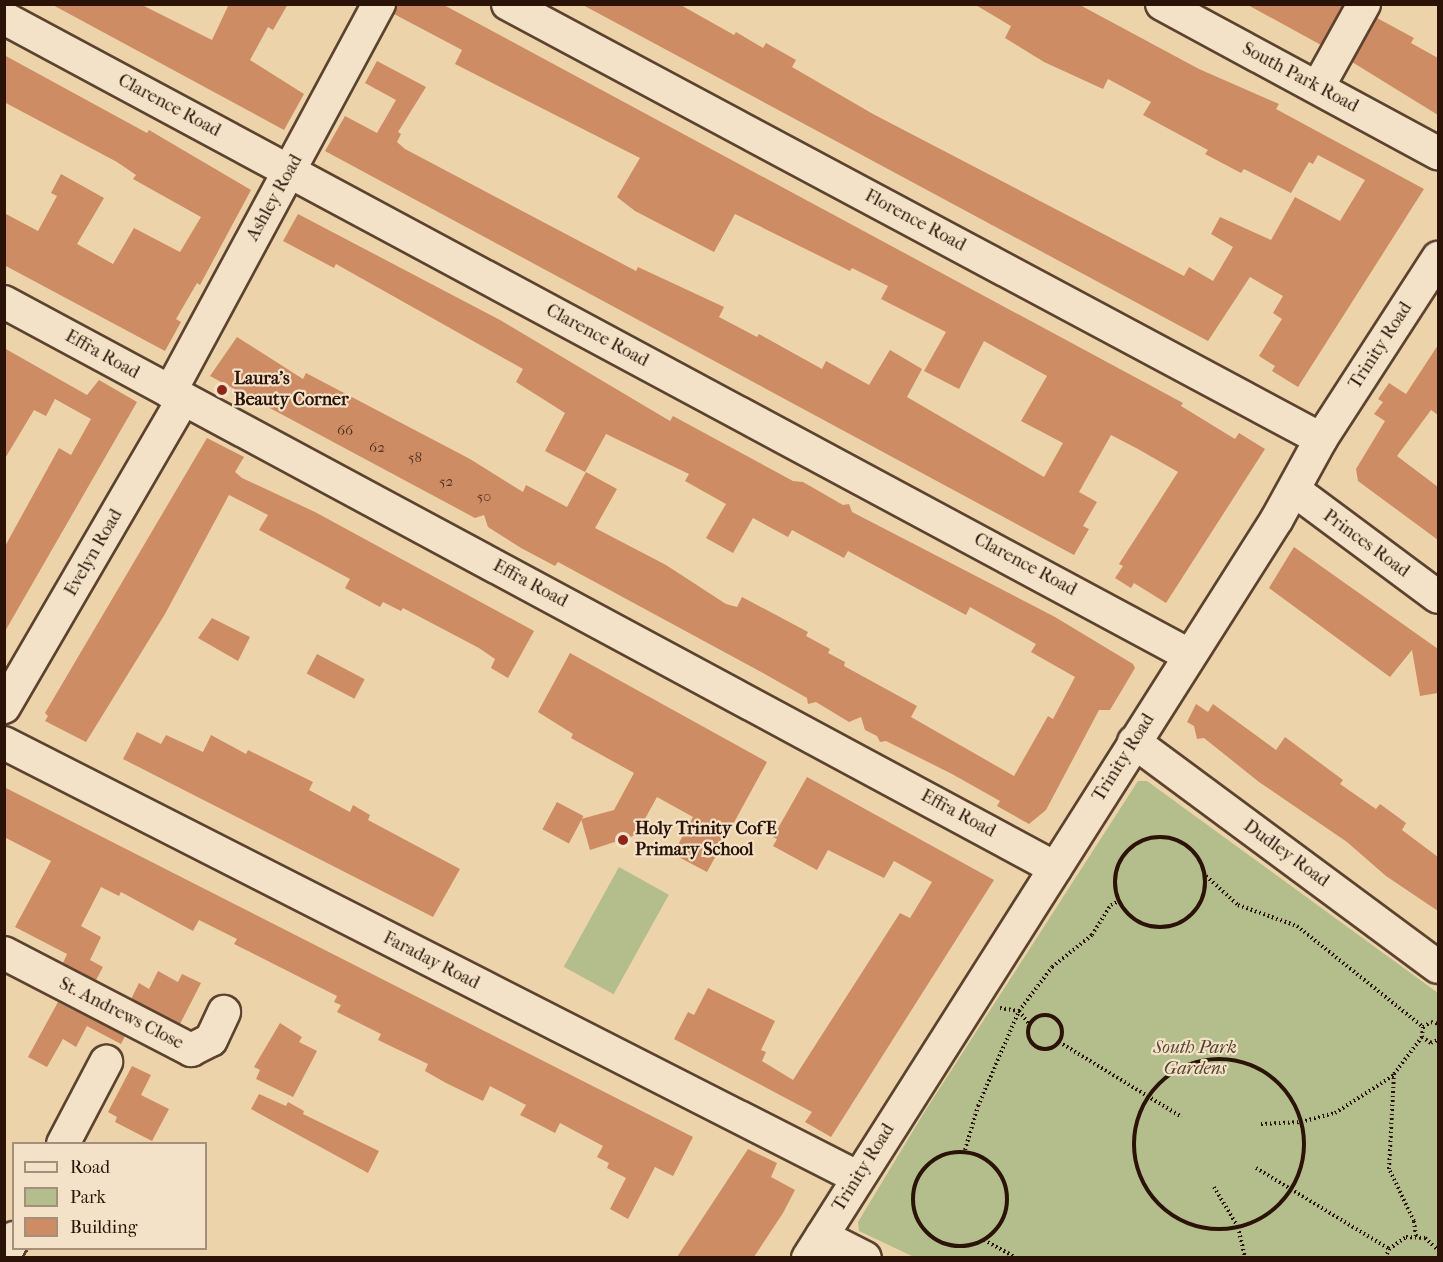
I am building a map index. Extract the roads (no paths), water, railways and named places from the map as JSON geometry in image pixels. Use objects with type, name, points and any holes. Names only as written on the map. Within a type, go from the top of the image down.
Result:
[{"type":"street","name":"Ashley Road","points":[[177,396],[290,170],[379,4]]},
{"type":"street","name":"Florence Road","points":[[508,4],[1321,439]]},
{"type":"street","name":"South Park Road","points":[[1162,4],[1438,153]]},
{"type":"street","points":[[1318,87],[1364,4]]},
{"type":"street","name":"Clarence Road","points":[[4,18],[1188,655]]},
{"type":"street","name":"Trinity Road","points":[[815,1247],[857,1177],[1294,490],[1321,439],[1438,258]]},
{"type":"street","name":"Effra Road","points":[[4,302],[1055,868]]},
{"type":"street","name":"Evelyn Road","points":[[4,707],[177,396]]},
{"type":"street","name":"Princes Road","points":[[1294,490],[1438,597]]},
{"type":"street","name":"Dudley Road","points":[[1134,742],[1438,967]]},
{"type":"street","name":"Faraday Road","points":[[4,743],[857,1177]]},
{"type":"street","name":"St. Andrews Close","points":[[4,953],[191,1050],[211,1040],[224,1012]]},
{"type":"street","points":[[64,1142],[106,1062]]},
{"type":"street","points":[[4,1254],[12,1241]]},
{"type":"street","points":[[815,1247],[865,1257]]},
{"type":"place","name":"Laura's Beauty Corner","points":[[222,390]]},
{"type":"place","name":"Holy Trinity CofE Primary School","points":[[623,840]]},
{"type":"park label","name":"South Park Gardens","points":[[1195,1059]]}]
